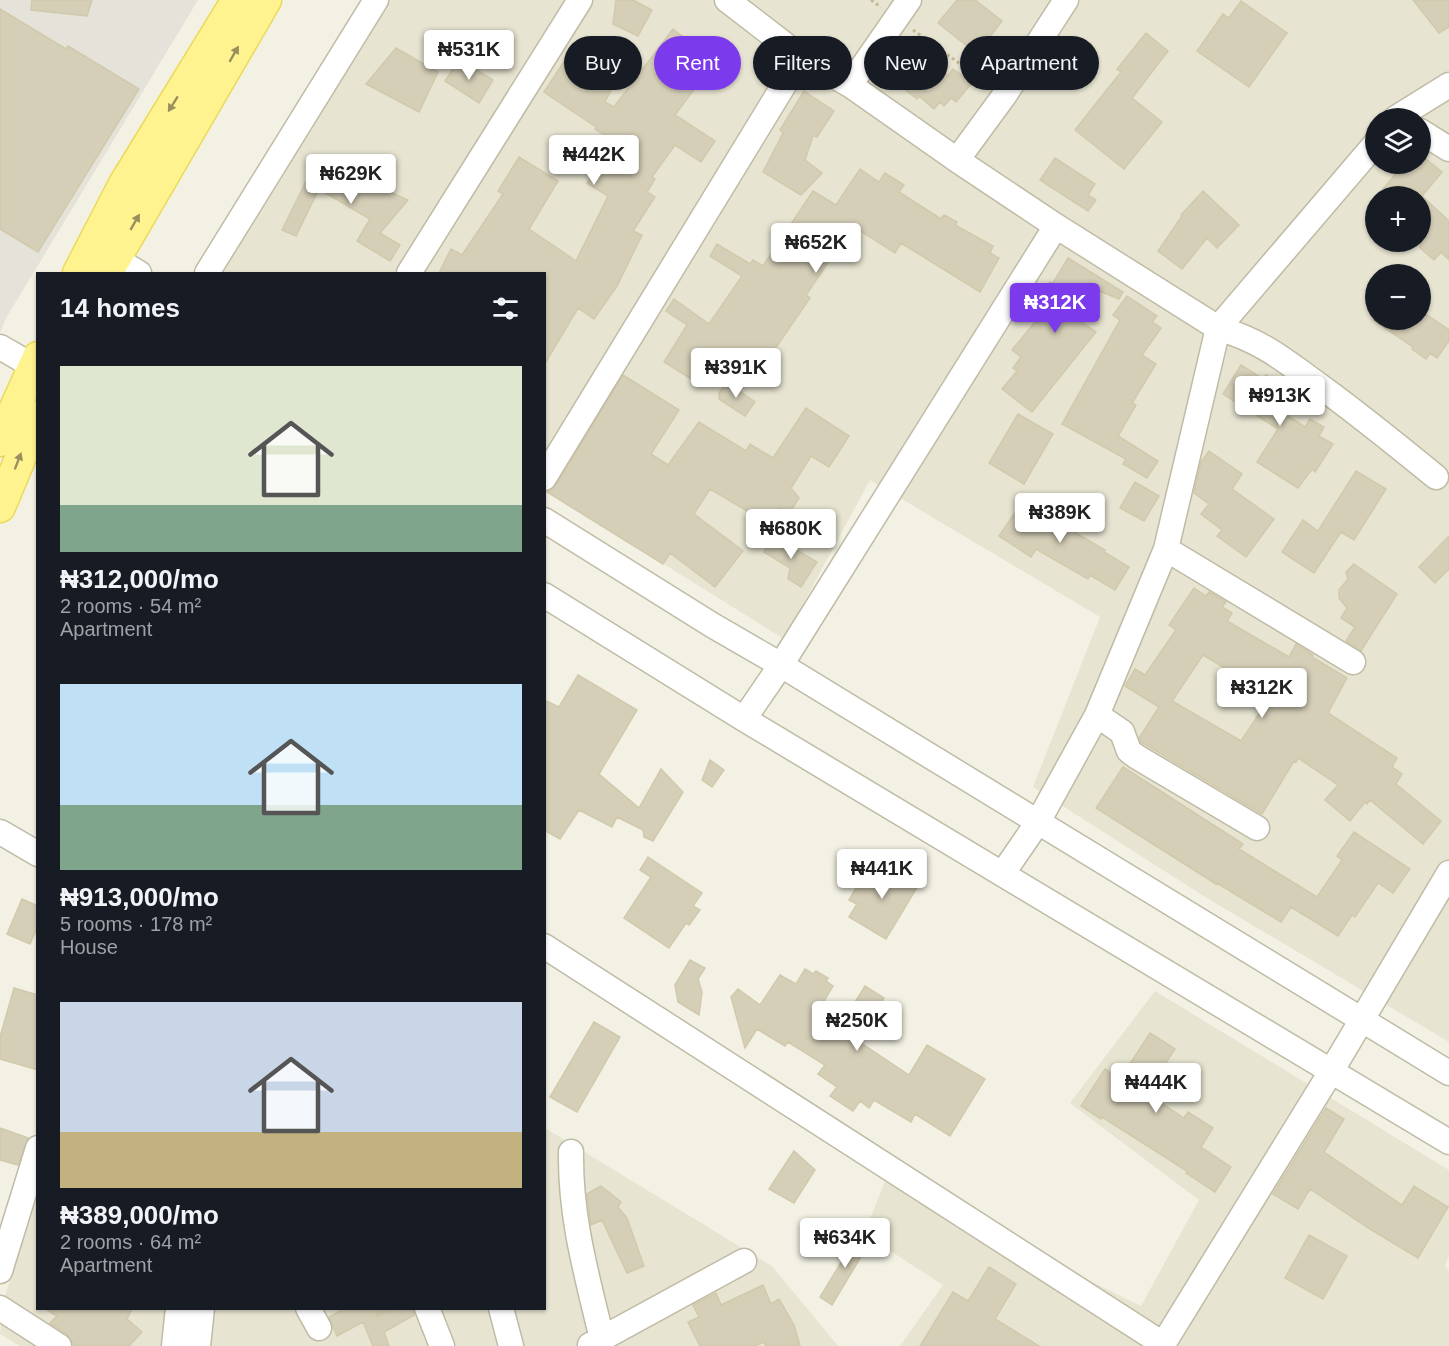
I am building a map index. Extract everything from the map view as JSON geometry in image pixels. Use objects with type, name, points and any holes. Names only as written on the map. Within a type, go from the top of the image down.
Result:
[{"type":"main road","points":[[79,272],[124,184],[237,0]]},
{"type":"main road","points":[[120,268],[266,0]]},
{"type":"main road","points":[[0,441],[36,364]]},
{"type":"main road","points":[[0,507],[36,421]]},
{"type":"street","points":[[208,272],[376,0]]},
{"type":"street","points":[[410,272],[580,0]]},
{"type":"street","points":[[727,0],[774,36]]},
{"type":"street","points":[[957,160],[1004,96],[1066,0]]},
{"type":"street","points":[[852,82],[903,9]]},
{"type":"street","points":[[1414,108],[1449,85]]},
{"type":"street","points":[[852,86],[1056,226],[1218,328],[1244,336],[1269,349],[1353,410],[1436,477]]},
{"type":"street","points":[[546,475],[781,90]]},
{"type":"street","points":[[1431,137],[1449,148]]},
{"type":"street","points":[[1003,873],[1038,822],[1097,715],[1166,549],[1218,328],[1365,156]]},
{"type":"street","points":[[744,719],[781,664],[1056,226]]},
{"type":"street","points":[[0,347],[36,364]]},
{"type":"street","points":[[546,521],[712,625],[781,664],[1449,1073]]},
{"type":"street","points":[[1166,549],[1353,662]]},
{"type":"street","points":[[546,596],[744,719],[1449,1142]]},
{"type":"street","points":[[1097,715],[1122,732],[1129,751],[1137,758],[1257,828]]},
{"type":"street","points":[[0,832],[36,853]]},
{"type":"street","points":[[546,947],[1163,1345],[1332,1070],[1449,873]]},
{"type":"street","points":[[570,1152],[574,1219],[595,1342],[744,1261]]},
{"type":"street","points":[[0,1271],[36,1154]]},
{"type":"street","points":[[0,1308],[59,1346]]},
{"type":"street","points":[[174,1346],[178,1310]]},
{"type":"street","points":[[198,1346],[202,1310]]},
{"type":"street","points":[[428,1310],[442,1346]]},
{"type":"street","points":[[502,1310],[511,1346]]},
{"type":"path","points":[[871,0],[903,9],[1004,96]]},
{"type":"shaded area","points":[[0,0],[198,0],[5,320],[0,333]]},
{"type":"shaded area","points":[[366,0],[1449,0],[1449,1042],[1202,895],[1033,787],[1100,617],[870,480],[784,639],[546,491],[546,272],[211,272]]},
{"type":"shaded area","points":[[1155,991],[1449,1170],[1449,1256],[1445,1266],[1449,1271],[1449,1346],[900,1346],[943,1285],[864,1234],[885,1181],[1141,1306],[1199,1200],[1070,1103]]},
{"type":"shaded area","points":[[546,1129],[772,1266],[838,1346],[20,1346],[0,1334],[3,1302],[36,1201],[36,1310],[546,1310]]},
{"type":"building","points":[[32,0],[92,0],[87,16],[31,10]]},
{"type":"building","points":[[616,0],[633,0],[652,10],[638,36],[613,24]]},
{"type":"building","points":[[957,0],[975,0],[1002,21],[991,36],[960,36],[960,40],[938,23]]},
{"type":"building","points":[[1413,0],[1449,0],[1449,27],[1439,33]]},
{"type":"building","points":[[1241,1],[1287,33],[1249,87],[1197,51],[1223,14],[1229,18]]},
{"type":"building","points":[[0,9],[66,49],[68,46],[139,89],[38,252],[0,229]]},
{"type":"building","points":[[673,29],[682,36],[668,36]]},
{"type":"building","points":[[1146,33],[1168,51],[1132,98],[1162,122],[1124,169],[1075,130],[1121,72],[1117,69]]},
{"type":"building","points":[[396,48],[438,72],[419,112],[366,84]]},
{"type":"building","points":[[654,54],[654,90],[694,90],[675,115],[715,141],[701,162],[675,145],[652,177],[655,179],[647,192],[655,197],[633,231],[642,235],[617,286],[594,319],[578,308],[546,362],[546,272],[440,272],[451,249],[462,255],[503,194],[498,191],[519,157],[558,181],[529,229],[576,261],[608,196],[587,183],[610,146],[608,144],[611,139],[544,92],[564,62],[564,90],[611,90],[605,102],[614,107],[627,90],[642,90],[642,70]]},
{"type":"building","points":[[459,59],[493,80],[479,103],[445,81]]},
{"type":"building","points":[[953,69],[960,74],[960,90],[966,90],[956,102],[951,98],[944,106],[940,102],[934,109],[919,96],[917,99],[906,90],[948,90],[948,76]]},
{"type":"building","points":[[804,91],[834,111],[817,137],[813,136],[805,160],[822,173],[801,195],[763,172],[783,133],[780,130]]},
{"type":"building","points":[[318,157],[370,189],[376,176],[395,186],[392,193],[408,200],[380,233],[400,245],[390,261],[357,241],[370,219],[319,189],[296,236],[282,230]]},
{"type":"building","points":[[1055,158],[1095,184],[1088,195],[1096,200],[1088,211],[1040,180]]},
{"type":"building","points":[[1431,163],[1442,172],[1430,186],[1385,186],[1396,174],[1431,174]]},
{"type":"building","points":[[860,169],[879,182],[885,173],[904,185],[899,192],[941,219],[944,215],[957,222],[955,225],[993,246],[990,253],[999,258],[980,292],[901,243],[895,253],[853,226],[806,295],[810,298],[768,359],[781,368],[769,384],[727,382],[737,368],[715,351],[696,382],[664,362],[687,325],[666,311],[674,299],[709,324],[742,276],[710,256],[717,244],[750,264],[753,260],[763,266],[813,191],[836,205]]},
{"type":"building","points":[[1203,191],[1239,225],[1217,248],[1207,238],[1182,269],[1158,251],[1181,215]]},
{"type":"building","points":[[1431,204],[1449,221],[1449,260],[1441,252],[1434,260],[1425,252],[1431,252]]},
{"type":"building","points":[[1068,258],[1123,292],[1119,299],[1092,288],[1076,318],[1096,332],[1032,412],[1002,389],[1017,371],[1013,368],[1021,357],[1012,350],[1044,311],[1039,308],[1043,300],[1037,297],[1050,282],[1053,283]]},
{"type":"building","points":[[1127,296],[1157,316],[1152,322],[1161,328],[1142,355],[1156,364],[1132,403],[1136,405],[1118,436],[1158,461],[1147,478],[1123,464],[1126,459],[1062,424],[1120,320],[1113,315]]},
{"type":"building","points":[[1431,318],[1449,330],[1449,341],[1437,358],[1430,353],[1426,359],[1412,349],[1413,347],[1388,330],[1431,330]]},
{"type":"building","points":[[1241,365],[1263,379],[1266,375],[1294,393],[1282,412],[1305,427],[1310,419],[1324,427],[1319,436],[1333,444],[1315,472],[1312,469],[1298,488],[1257,462],[1278,429],[1223,394]]},
{"type":"building","points":[[623,375],[679,410],[651,454],[668,465],[699,422],[746,451],[750,444],[773,458],[806,408],[849,436],[829,467],[811,456],[791,488],[799,498],[789,514],[779,508],[769,524],[710,489],[694,514],[743,551],[715,587],[670,553],[663,564],[547,492],[556,485]]},
{"type":"building","points":[[727,382],[755,402],[745,416],[719,399],[719,393]]},
{"type":"building","points":[[1018,414],[1053,434],[1024,484],[989,463]]},
{"type":"building","points":[[1209,451],[1242,474],[1232,489],[1274,519],[1246,557],[1217,536],[1222,530],[1201,514],[1209,504],[1194,493],[1201,462]]},
{"type":"building","points":[[1356,471],[1386,489],[1354,540],[1341,532],[1314,573],[1282,552],[1303,520],[1318,531]]},
{"type":"building","points":[[1135,482],[1159,496],[1144,521],[1120,508]]},
{"type":"building","points":[[1027,495],[1058,516],[1055,521],[1129,567],[1115,590],[1090,575],[1088,579],[1036,549],[1031,557],[999,536]]},
{"type":"building","points":[[773,536],[817,562],[801,587],[788,579],[790,568],[764,552]]},
{"type":"building","points":[[1449,536],[1449,569],[1435,583],[1419,567]]},
{"type":"building","points":[[1354,564],[1397,594],[1361,651],[1346,641],[1355,627],[1341,618],[1347,608],[1339,598],[1339,590],[1348,579],[1346,572]]},
{"type":"building","points":[[1194,588],[1206,596],[1209,592],[1226,602],[1222,607],[1232,613],[1227,621],[1289,657],[1296,644],[1313,655],[1312,657],[1347,678],[1328,713],[1397,758],[1392,767],[1402,774],[1396,784],[1441,821],[1423,844],[1370,800],[1367,804],[1365,802],[1350,821],[1325,800],[1338,785],[1298,758],[1262,814],[1141,742],[1139,738],[1159,707],[1125,686],[1135,669],[1145,675],[1176,630],[1169,625]],"holes":[[[1203,655],[1271,696],[1241,741],[1172,701]]]},
{"type":"building","points":[[578,675],[637,710],[599,774],[639,808],[661,769],[683,792],[653,841],[644,837],[643,830],[617,817],[612,827],[579,810],[560,839],[546,831],[546,701],[559,707]]},
{"type":"building","points":[[710,760],[724,770],[712,787],[702,780]]},
{"type":"building","points":[[1123,767],[1243,844],[1239,849],[1317,897],[1342,860],[1337,856],[1354,832],[1410,869],[1393,893],[1378,883],[1355,917],[1352,915],[1338,936],[1291,907],[1281,922],[1096,808]]},
{"type":"building","points":[[648,857],[702,893],[693,906],[700,910],[689,925],[686,923],[669,948],[624,918],[651,877],[640,870]]},
{"type":"building","points":[[883,863],[919,884],[886,939],[849,917],[857,904],[849,900],[860,881],[869,886]]},
{"type":"building","points":[[22,899],[36,905],[36,930],[30,944],[7,934]]},
{"type":"building","points":[[690,960],[705,968],[698,979],[702,992],[699,1015],[678,1002],[675,985]]},
{"type":"building","points":[[805,969],[813,974],[816,971],[828,978],[826,981],[833,986],[824,1001],[847,1015],[865,986],[884,998],[858,1041],[909,1075],[927,1045],[985,1079],[950,1136],[915,1114],[911,1122],[874,1100],[869,1108],[860,1101],[853,1111],[830,1096],[837,1087],[818,1074],[825,1065],[788,1042],[785,1046],[757,1029],[745,1048],[731,997],[738,989],[760,1005],[780,975],[796,984]]},
{"type":"building","points":[[14,988],[36,994],[36,1069],[0,1059],[0,1037]]},
{"type":"building","points":[[594,1022],[620,1037],[577,1112],[550,1097]]},
{"type":"building","points":[[1150,1033],[1175,1049],[1160,1072],[1171,1079],[1157,1100],[1184,1118],[1188,1112],[1213,1128],[1201,1147],[1231,1167],[1215,1192],[1186,1173],[1187,1171],[1081,1106],[1105,1069],[1120,1079]]},
{"type":"building","points":[[1326,1108],[1344,1119],[1324,1152],[1402,1205],[1414,1186],[1448,1207],[1418,1258],[1310,1189],[1298,1209],[1273,1194]]},
{"type":"building","points":[[0,1128],[28,1138],[18,1165],[0,1160]]},
{"type":"building","points":[[794,1151],[815,1170],[794,1203],[769,1189]]},
{"type":"building","points":[[601,1186],[621,1202],[618,1207],[627,1218],[644,1266],[627,1273],[602,1220],[591,1225],[587,1194]]},
{"type":"building","points":[[859,1233],[871,1240],[832,1305],[820,1297]]},
{"type":"building","points":[[1309,1235],[1347,1256],[1323,1299],[1285,1278]]},
{"type":"building","points":[[989,1267],[1016,1284],[995,1319],[1039,1346],[920,1346],[953,1292],[968,1301]]},
{"type":"building","points":[[763,1285],[771,1304],[779,1299],[794,1325],[800,1346],[766,1346],[764,1342],[755,1346],[700,1346],[688,1322],[699,1317],[693,1305],[716,1293],[721,1305]]},
{"type":"building","points":[[47,1310],[131,1310],[127,1319],[142,1332],[129,1346],[74,1346],[67,1334],[50,1323],[57,1316]]},
{"type":"building","points":[[341,1310],[384,1310],[377,1316],[388,1310],[413,1310],[414,1315],[384,1332],[389,1346],[373,1346],[363,1322],[337,1336],[329,1317]]}]
